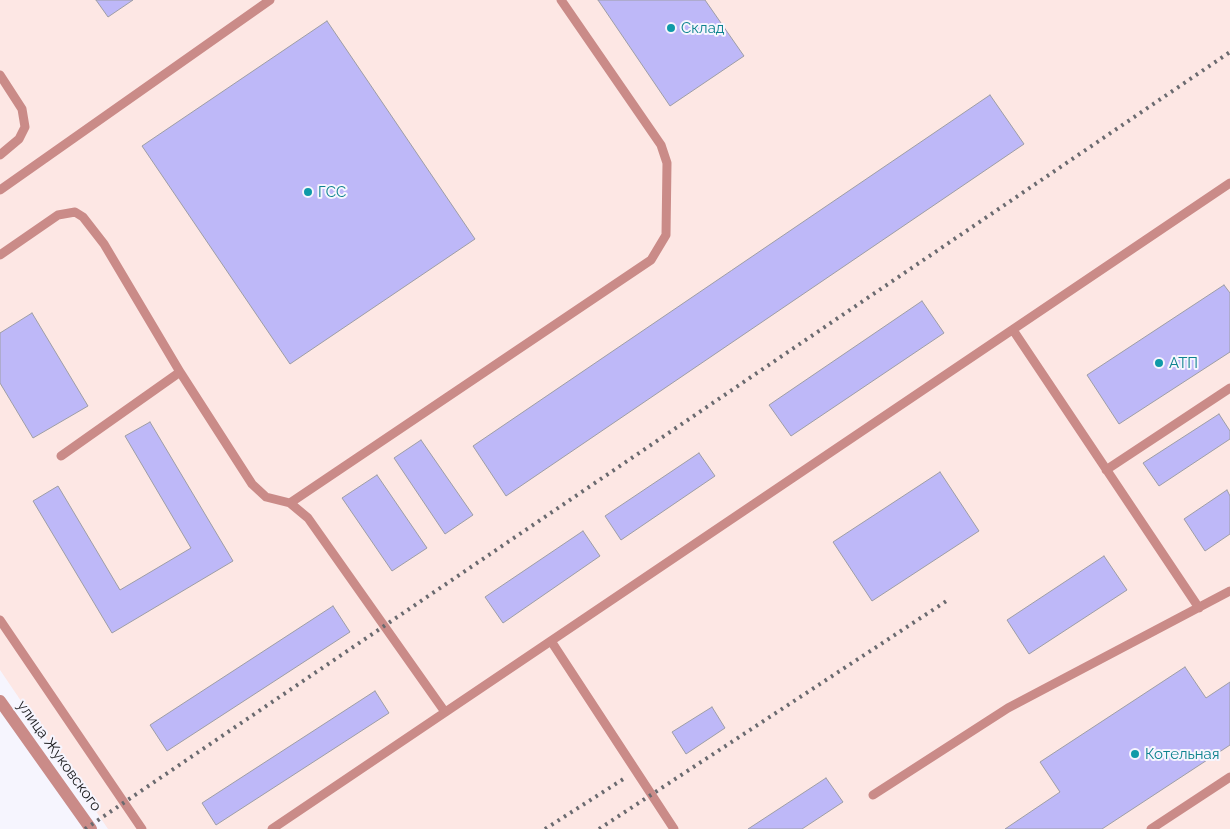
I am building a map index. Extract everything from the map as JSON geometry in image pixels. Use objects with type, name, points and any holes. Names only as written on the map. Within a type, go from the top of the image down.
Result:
[{"type":"street","name":"улица Жуковского","points":[[0,701],[91,829]]},
{"type":"lane","points":[[0,190],[270,0]]},
{"type":"lane","points":[[290,503],[651,260],[666,235],[667,163],[660,145],[561,0]]},
{"type":"lane","points":[[0,75],[22,110],[25,127],[19,139],[0,155]]},
{"type":"lane","points":[[272,829],[1230,183]]},
{"type":"lane","points":[[0,254],[58,215],[75,212],[83,217],[104,244],[180,372],[252,484],[266,497],[290,503],[308,518],[445,712]]},
{"type":"lane","points":[[1013,330],[1198,608]]},
{"type":"lane","points":[[61,456],[180,372]]},
{"type":"lane","points":[[1106,470],[1230,388]]},
{"type":"lane","points":[[873,795],[1008,708],[1230,591]]},
{"type":"lane","points":[[0,620],[142,829]]},
{"type":"lane","points":[[551,641],[674,829]]},
{"type":"lane","points":[[1150,829],[1230,777]]},
{"type":"shaded area","points":[[0,0],[1230,0],[1230,829],[108,829],[0,670]]},
{"type":"building","points":[[96,0],[133,0],[108,17]]},
{"type":"building","name":"Склад","points":[[598,0],[705,0],[744,56],[670,106]]},
{"type":"building","name":"ГСС","points":[[327,21],[475,239],[290,364],[142,146]]},
{"type":"building","points":[[990,95],[1024,144],[506,496],[473,446]]},
{"type":"building","name":"АТП","points":[[1224,285],[1230,293],[1230,352],[1119,424],[1087,375]]},
{"type":"building","points":[[922,301],[944,333],[791,436],[769,405]]},
{"type":"building","points":[[32,313],[88,406],[33,438],[0,383],[0,333]]},
{"type":"building","points":[[1219,414],[1230,431],[1230,439],[1159,486],[1143,463]]},
{"type":"building","points":[[150,422],[233,561],[112,633],[33,501],[58,486],[120,590],[191,548],[125,436]]},
{"type":"building","points":[[421,440],[473,515],[445,534],[394,458]]},
{"type":"building","points":[[699,453],[715,476],[621,540],[605,516]]},
{"type":"building","points":[[940,472],[979,531],[872,601],[833,542]]},
{"type":"building","points":[[377,475],[427,548],[392,571],[342,498]]},
{"type":"building","points":[[1227,490],[1230,496],[1230,534],[1205,551],[1184,519]]},
{"type":"building","points":[[583,531],[600,556],[503,623],[485,597]]},
{"type":"building","points":[[1104,556],[1127,590],[1029,654],[1007,620]]},
{"type":"building","points":[[333,606],[350,632],[167,751],[150,725]]},
{"type":"building","name":"Котельная","points":[[1185,667],[1206,698],[1230,682],[1230,745],[1102,829],[1005,829],[1060,792],[1040,762]]},
{"type":"building","points":[[375,691],[389,713],[216,825],[202,803]]},
{"type":"building","points":[[712,707],[725,728],[686,754],[672,732]]},
{"type":"building","points":[[826,778],[843,802],[802,829],[748,829]]},
{"type":"railway","points":[[85,829],[1230,52]]},
{"type":"railway","points":[[599,829],[948,600]]},
{"type":"railway","points":[[545,829],[625,778]]},
{"type":"place","name":"Склад","points":[[671,28]]},
{"type":"place","name":"ГСС","points":[[308,192]]},
{"type":"place","name":"АТП","points":[[1159,363]]},
{"type":"place","name":"Котельная","points":[[1135,754]]}]
